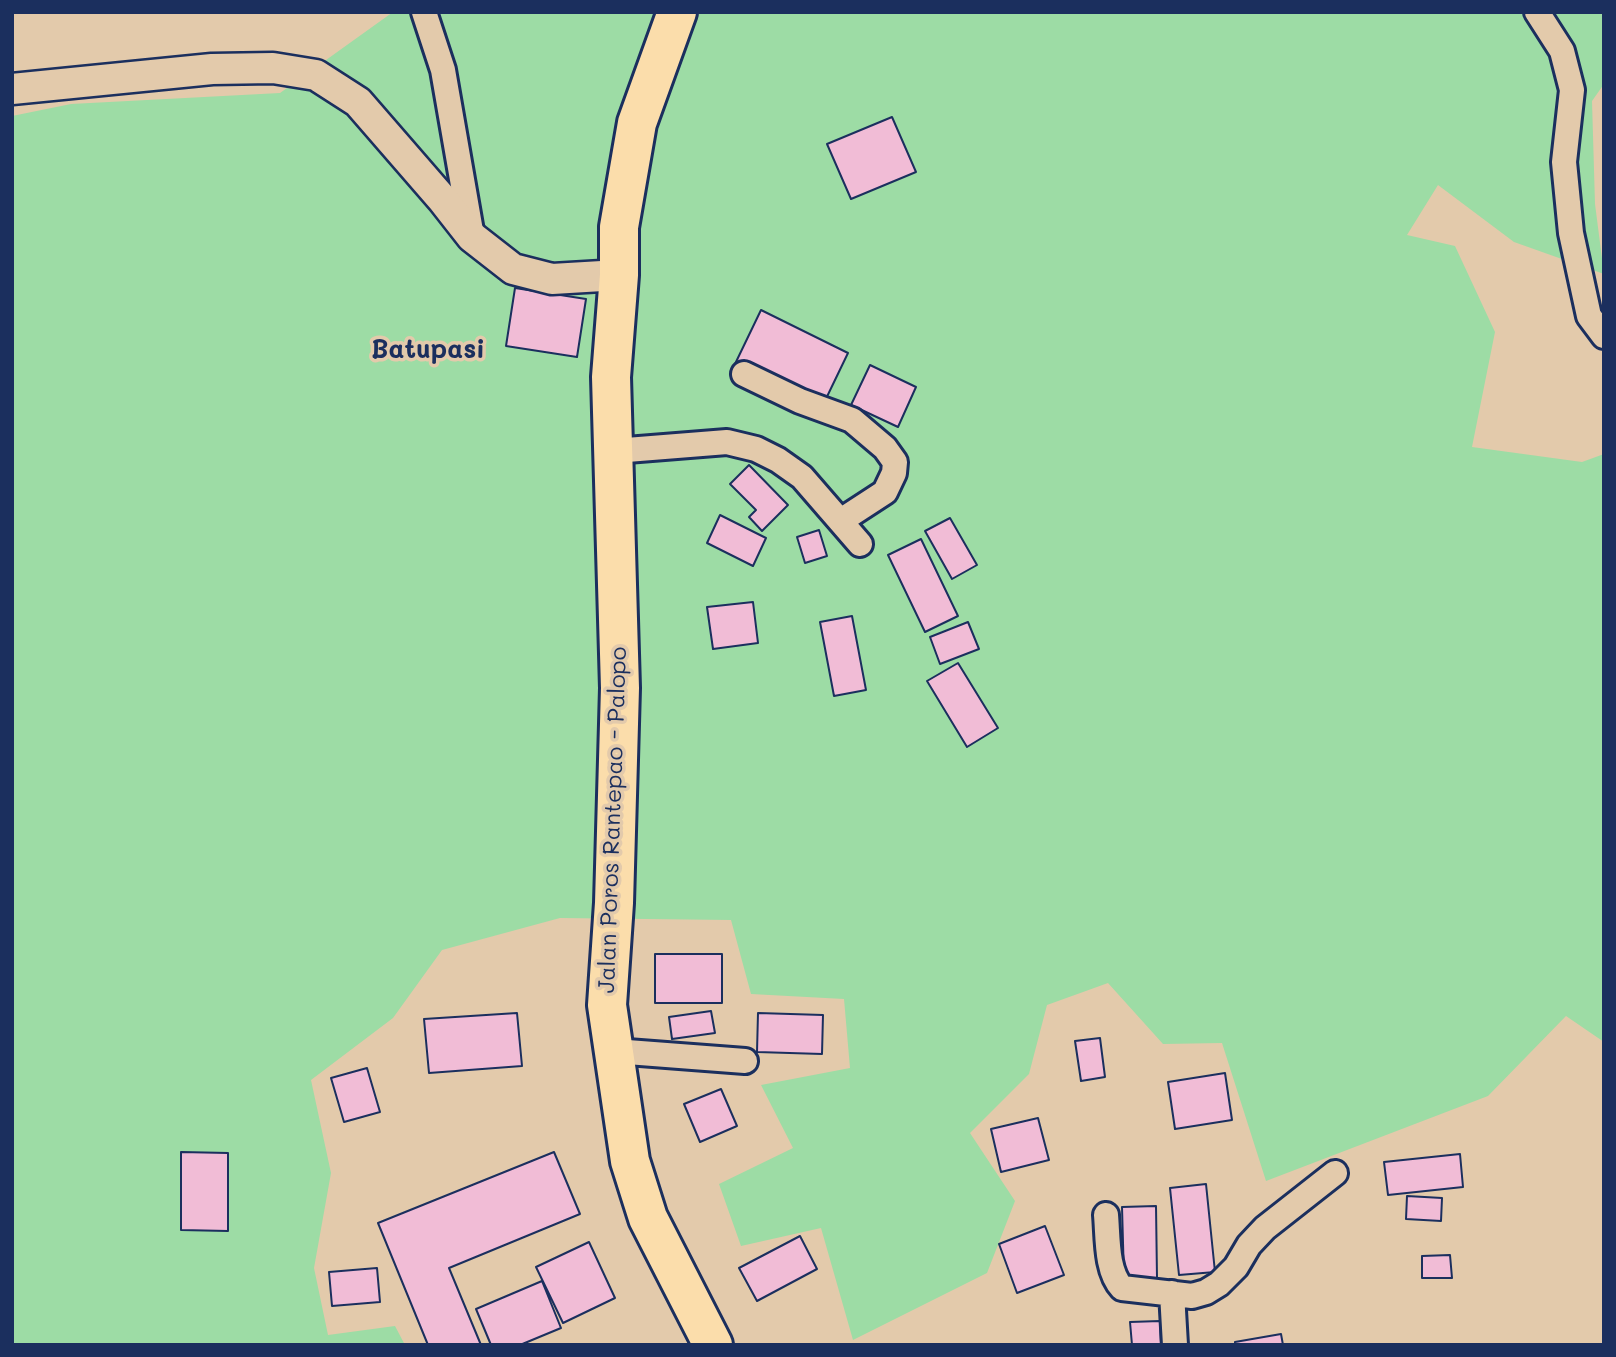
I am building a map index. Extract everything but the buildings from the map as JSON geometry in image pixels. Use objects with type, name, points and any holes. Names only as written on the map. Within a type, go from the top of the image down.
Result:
[{"type":"highway","name":"Jalan Poros Rantepao - Palopo","points":[[677,12],[637,123],[619,227],[619,275],[611,377],[620,688],[614,904],[607,1005],[630,1161],[648,1218],[713,1345]]},
{"type":"street","points":[[424,12],[443,70],[472,237]]},
{"type":"street","points":[[1537,12],[1562,51],[1572,90],[1564,162],[1570,233],[1589,316],[1604,336]]},
{"type":"street","points":[[12,89],[212,69],[273,68],[316,75],[358,102],[472,237],[513,269],[552,279],[619,275]]},
{"type":"street","points":[[744,374],[800,401],[852,420],[885,448],[895,463],[894,473],[885,492],[842,520]]},
{"type":"street","points":[[614,451],[727,442],[756,449],[802,477],[860,544]]},
{"type":"street","points":[[614,1051],[745,1061]]},
{"type":"street","points":[[1106,1215],[1112,1269],[1116,1282],[1122,1288],[1192,1296],[1219,1284],[1236,1267],[1249,1245],[1265,1228],[1335,1174]]},
{"type":"street","points":[[1172,1293],[1175,1345]]},
{"type":"green space","points":[[393,12],[1604,12],[1604,84],[1592,101],[1595,204],[1604,274],[1514,242],[1438,185],[1407,235],[1455,246],[1495,332],[1472,447],[1582,462],[1604,454],[1604,1042],[1566,1016],[1488,1096],[1266,1181],[1222,1043],[1163,1044],[1108,983],[1047,1005],[1029,1074],[970,1133],[1015,1201],[987,1273],[853,1340],[821,1228],[741,1246],[719,1184],[793,1148],[761,1085],[850,1068],[844,999],[751,994],[731,920],[560,918],[442,950],[393,1018],[311,1080],[331,1173],[314,1268],[328,1335],[395,1326],[405,1345],[12,1345],[12,116],[71,104],[280,93]]},
{"type":"district","name":"Batupasi","points":[[428,350]]}]
